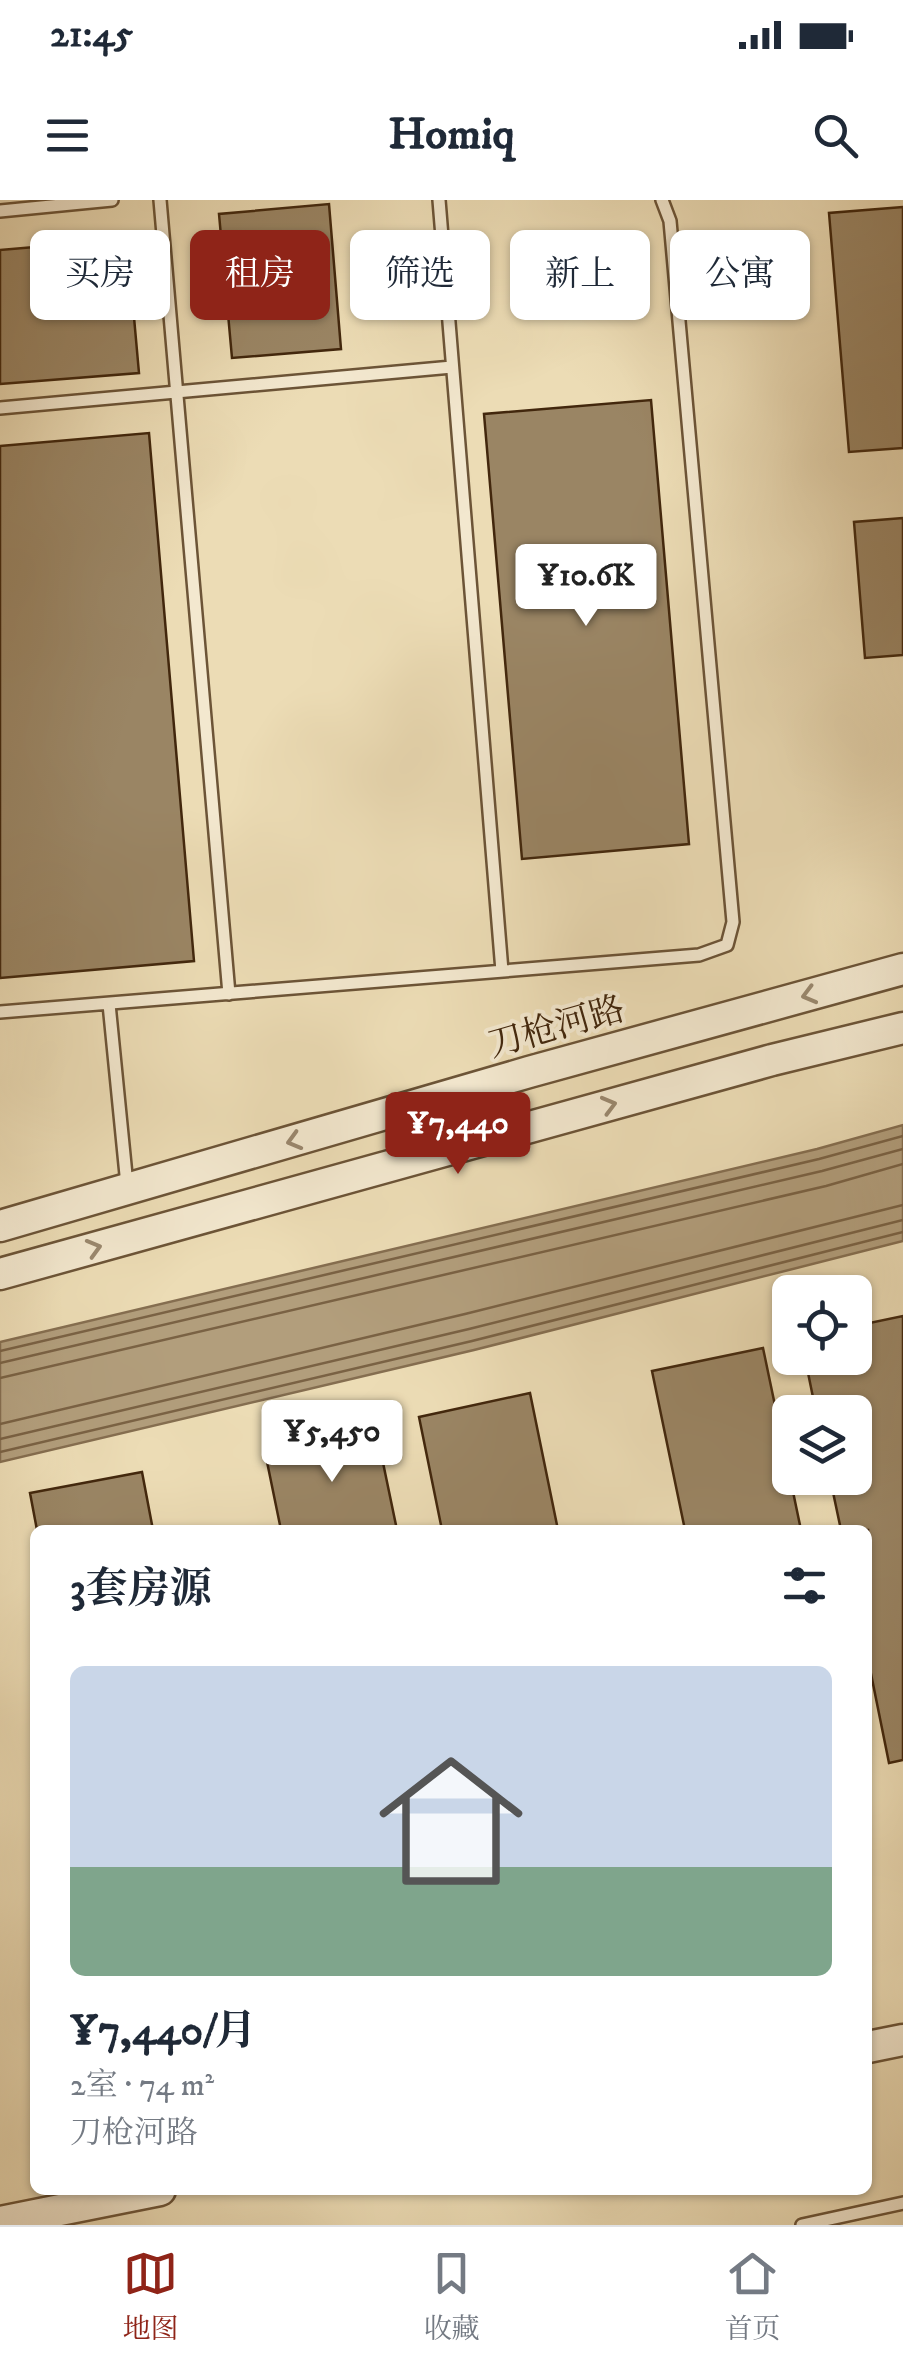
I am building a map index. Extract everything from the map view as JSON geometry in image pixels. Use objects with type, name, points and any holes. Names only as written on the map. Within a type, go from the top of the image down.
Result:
[{"type":"street","name":"刀枪河路","points":[[0,1226],[529,1072],[903,970]]},
{"type":"street","points":[[0,1274],[772,1060],[903,1028]]},
{"type":"street","points":[[872,2046],[903,2040]]},
{"type":"street","points":[[0,2222],[135,2195]]},
{"type":"lane","points":[[0,211],[112,200]]},
{"type":"lane","points":[[160,200],[229,994]]},
{"type":"lane","points":[[439,200],[502,971]]},
{"type":"lane","points":[[0,1012],[700,955],[727,946],[734,922],[670,221],[662,200]]},
{"type":"lane","points":[[0,408],[452,366]]},
{"type":"lane","points":[[109,1004],[128,1189]]},
{"type":"lane","points":[[802,2225],[903,2203]]},
{"type":"water","points":[[903,1125],[903,1241],[474,1350],[0,1462],[0,1342],[817,1149]]},
{"type":"building","points":[[329,204],[341,349],[232,358],[229,320],[330,320],[330,230],[220,230],[219,214]]},
{"type":"building","points":[[903,207],[903,448],[849,452],[829,213]]},
{"type":"building","points":[[30,247],[30,320],[134,320],[139,373],[0,384],[0,250]]},
{"type":"building","points":[[651,400],[689,844],[522,859],[484,414]]},
{"type":"building","points":[[149,433],[194,961],[0,978],[0,446]]},
{"type":"building","points":[[903,518],[903,655],[865,658],[854,522]]},
{"type":"building","points":[[903,1316],[903,1760],[889,1763],[872,1679],[872,1525],[840,1525],[834,1495],[872,1495],[872,1395],[813,1395],[808,1375],[872,1375],[872,1322]]},
{"type":"building","points":[[763,1348],[773,1395],[772,1495],[794,1495],[800,1525],[684,1525],[652,1371]]},
{"type":"building","points":[[530,1393],[557,1525],[441,1525],[419,1417]]},
{"type":"building","points":[[376,1429],[396,1525],[280,1525],[265,1452]]},
{"type":"building","points":[[142,1472],[152,1525],[36,1525],[30,1493]]}]
